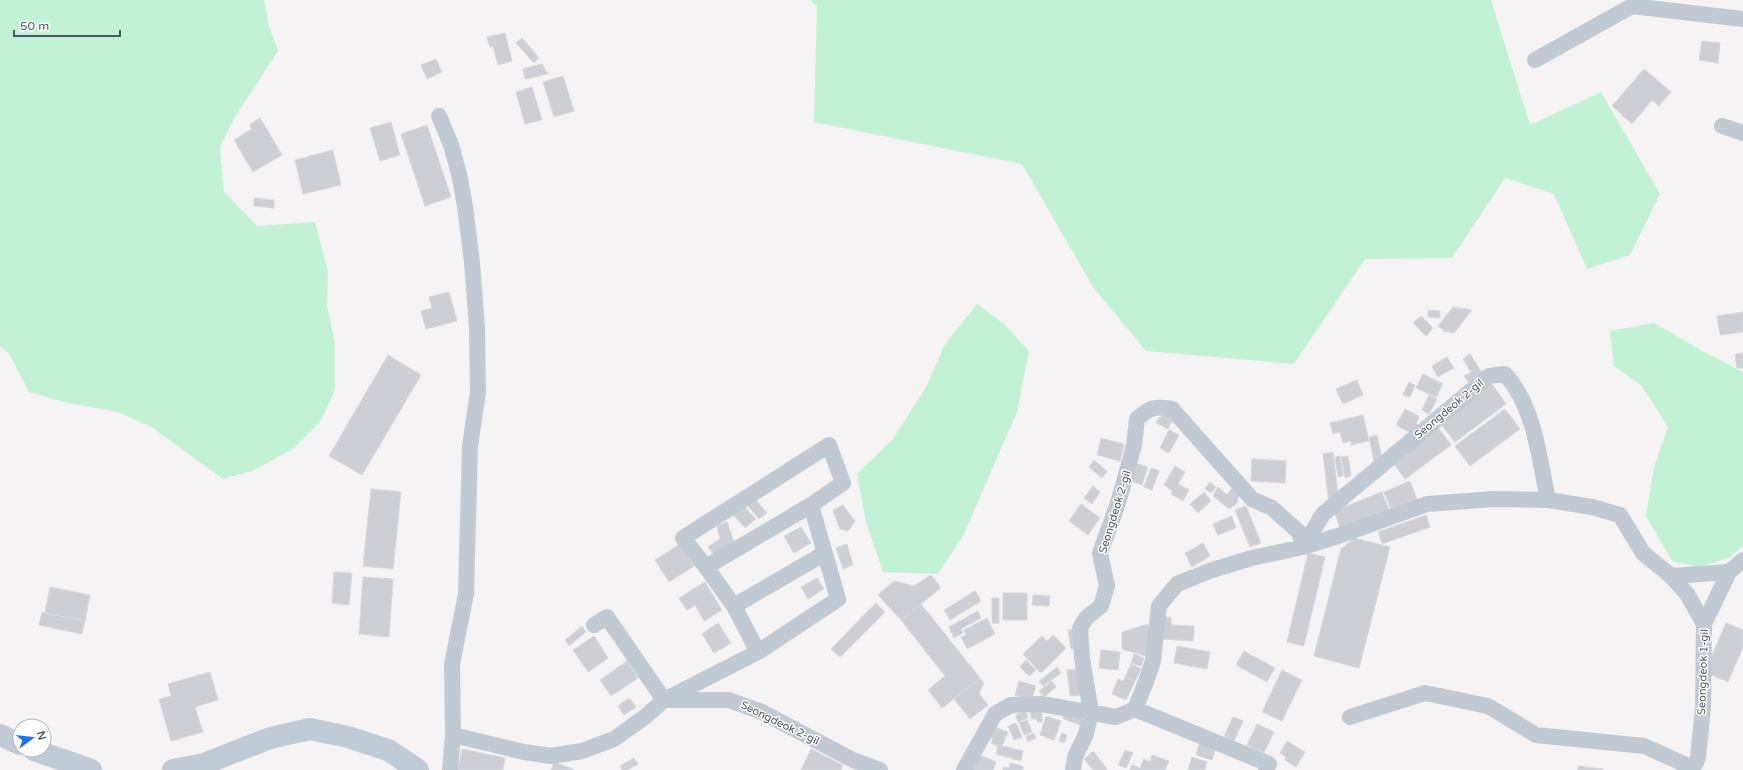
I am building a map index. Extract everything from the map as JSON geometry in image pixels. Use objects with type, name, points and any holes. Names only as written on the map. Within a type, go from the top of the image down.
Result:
[{"type":"main road","points":[[173,770],[204,764],[270,738],[310,729],[348,737],[388,750],[418,770]]},
{"type":"main road","points":[[0,735],[12,740]]},
{"type":"main road","points":[[52,756],[91,770]]},
{"type":"street","points":[[1535,60],[1632,6],[1665,5],[1743,19]]},
{"type":"street","points":[[439,116],[451,145],[459,174],[465,206],[478,328],[478,392],[470,446],[466,594],[452,664],[453,735],[450,770]]},
{"type":"street","points":[[1722,126],[1743,133]]},
{"type":"street","name":"Seongdeok 2-gil","points":[[1303,547],[1323,514],[1489,376],[1505,374],[1514,384],[1526,408],[1537,448],[1548,500]]},
{"type":"street","name":"Seongdeok 2-gil","points":[[1073,770],[1075,757],[1086,734],[1091,712],[1082,658],[1080,628],[1086,618],[1101,606],[1107,586],[1100,553],[1119,500],[1134,445],[1137,419],[1147,411],[1158,407],[1172,409],[1252,499],[1272,508],[1299,532],[1303,547]]},
{"type":"street","points":[[706,567],[811,505],[843,483],[829,445],[683,538],[734,606],[758,652]]},
{"type":"street","points":[[1135,709],[1152,661],[1159,606],[1177,584],[1212,570],[1252,558],[1303,547],[1338,536],[1427,504],[1494,499],[1548,500],[1592,507],[1620,515],[1643,554],[1671,576],[1687,594],[1704,624]]},
{"type":"street","points":[[453,735],[524,752],[551,756],[582,751],[614,739],[646,716],[664,700],[758,652],[838,599],[811,505]]},
{"type":"street","points":[[734,606],[825,554]]},
{"type":"street","name":"Seongdeok 1-gil","points":[[1692,769],[1698,758],[1703,708],[1704,624],[1729,572],[1743,560]]},
{"type":"street","points":[[1671,576],[1729,572]]},
{"type":"street","points":[[594,625],[607,617],[664,700]]},
{"type":"street","points":[[1350,718],[1425,693],[1488,706],[1536,735],[1644,746],[1692,769]]},
{"type":"street","name":"Seongdeok 2-gil","points":[[664,700],[729,700],[762,712],[853,760],[880,770]]},
{"type":"street","points":[[964,770],[995,714],[1011,705],[1041,704],[1116,717],[1135,709],[1269,764],[1266,770]]},
{"type":"green space","points":[[0,0],[264,0],[269,26],[278,51],[235,117],[220,147],[224,192],[257,226],[315,222],[328,272],[327,306],[335,343],[335,390],[320,422],[293,449],[252,471],[223,479],[153,428],[118,412],[68,403],[29,392],[9,353],[0,346]]},
{"type":"green space","points":[[810,0],[1491,0],[1530,125],[1601,92],[1660,194],[1630,255],[1587,269],[1554,194],[1505,178],[1452,258],[1365,259],[1294,364],[1146,351],[1093,287],[1022,164],[814,122],[817,7]]},
{"type":"green space","points":[[977,304],[1004,324],[1029,351],[1017,412],[963,536],[938,574],[883,572],[866,522],[857,474],[893,439],[926,387],[945,344]]},
{"type":"green space","points":[[1654,323],[1702,351],[1743,372],[1743,546],[1729,558],[1698,567],[1672,561],[1646,516],[1654,467],[1668,427],[1642,386],[1614,366],[1610,331]]},
{"type":"building","points":[[505,33],[512,61],[498,65],[493,46],[490,47],[487,37]]},
{"type":"building","points":[[522,38],[539,58],[534,63],[516,43]]},
{"type":"building","points":[[1702,41],[1720,43],[1718,63],[1699,60]]},
{"type":"building","points":[[436,59],[442,72],[427,79],[421,65]]},
{"type":"building","points":[[542,64],[548,74],[525,79],[523,69]]},
{"type":"building","points":[[1644,69],[1671,92],[1659,106],[1652,100],[1632,124],[1612,106]]},
{"type":"building","points":[[563,76],[574,111],[554,117],[543,82]]},
{"type":"building","points":[[532,87],[542,120],[525,124],[516,92]]},
{"type":"building","points":[[260,118],[282,155],[253,172],[234,140],[252,129],[249,125]]},
{"type":"building","points":[[391,122],[400,155],[380,161],[370,128]]},
{"type":"building","points":[[427,125],[451,197],[425,206],[401,134]]},
{"type":"building","points":[[333,150],[341,185],[303,194],[295,160]]},
{"type":"building","points":[[254,198],[274,200],[274,208],[254,206]]},
{"type":"building","points":[[449,292],[457,321],[426,329],[421,311],[432,308],[429,297]]},
{"type":"building","points":[[1453,307],[1472,310],[1454,333],[1444,331],[1438,326]]},
{"type":"building","points":[[1428,310],[1440,311],[1440,318],[1428,317]]},
{"type":"building","points":[[1743,312],[1743,332],[1720,335],[1717,316]]},
{"type":"building","points":[[1421,316],[1433,328],[1426,336],[1413,323]]},
{"type":"building","points":[[1743,353],[1743,368],[1737,368],[1735,354]]},
{"type":"building","points":[[1470,354],[1482,373],[1468,382],[1464,376],[1471,372],[1463,359]]},
{"type":"building","points":[[388,355],[421,375],[362,475],[329,456]]},
{"type":"building","points":[[1447,357],[1454,368],[1438,377],[1432,366]]},
{"type":"building","points":[[1423,374],[1443,384],[1436,397],[1416,388]]},
{"type":"building","points":[[1357,380],[1363,395],[1343,404],[1336,389]]},
{"type":"building","points":[[1409,382],[1415,385],[1410,397],[1403,395]]},
{"type":"building","points":[[1492,384],[1506,404],[1455,442],[1440,423]]},
{"type":"building","points":[[1429,395],[1437,399],[1429,414],[1422,410]]},
{"type":"building","points":[[1405,409],[1419,416],[1416,424],[1419,425],[1414,435],[1396,425]]},
{"type":"building","points":[[1505,409],[1520,429],[1470,466],[1455,446]]},
{"type":"building","points":[[1167,413],[1172,420],[1168,429],[1156,423],[1159,418]]},
{"type":"building","points":[[1363,415],[1369,441],[1351,445],[1351,441],[1343,443],[1340,432],[1333,434],[1330,423]]},
{"type":"building","points":[[1437,426],[1451,445],[1405,479],[1391,460]]},
{"type":"building","points":[[1169,430],[1179,435],[1169,453],[1160,448]]},
{"type":"building","points":[[1377,435],[1382,459],[1374,461],[1369,437]]},
{"type":"building","points":[[1101,438],[1124,444],[1120,461],[1097,455]]},
{"type":"building","points":[[1333,452],[1338,495],[1329,504],[1323,454]]},
{"type":"building","points":[[1340,456],[1343,476],[1338,477],[1335,457]]},
{"type":"building","points":[[1348,456],[1351,476],[1345,478],[1341,457]]},
{"type":"building","points":[[1252,459],[1286,461],[1285,483],[1251,481]]},
{"type":"building","points":[[1094,460],[1107,471],[1102,478],[1089,467]]},
{"type":"building","points":[[1136,463],[1148,467],[1142,485],[1130,481]]},
{"type":"building","points":[[1175,466],[1185,472],[1178,484],[1189,490],[1183,501],[1171,494],[1173,491],[1164,485]]},
{"type":"building","points":[[1151,468],[1159,471],[1152,490],[1144,487]]},
{"type":"building","points":[[1410,481],[1417,499],[1391,510],[1384,492]]},
{"type":"building","points":[[1210,482],[1216,487],[1211,493],[1205,489]]},
{"type":"building","points":[[1093,486],[1100,492],[1092,504],[1084,498]]},
{"type":"building","points":[[1218,487],[1227,495],[1233,487],[1239,492],[1237,503],[1229,509],[1213,496]]},
{"type":"building","points":[[371,489],[401,492],[393,569],[363,566]]},
{"type":"building","points":[[1204,492],[1211,501],[1198,513],[1190,504]]},
{"type":"building","points":[[1382,492],[1389,510],[1341,530],[1334,511]]},
{"type":"building","points":[[755,499],[767,513],[759,519],[747,505]]},
{"type":"building","points":[[1081,504],[1100,518],[1088,535],[1069,521]]},
{"type":"building","points":[[843,505],[855,521],[848,531],[840,529],[833,510]]},
{"type":"building","points":[[744,506],[756,519],[745,528],[733,515]]},
{"type":"building","points":[[1246,506],[1261,543],[1250,547],[1235,510]]},
{"type":"building","points":[[1426,515],[1430,527],[1382,544],[1378,532]]},
{"type":"building","points":[[1232,516],[1236,528],[1218,535],[1213,524]]},
{"type":"building","points":[[727,522],[735,545],[716,557],[708,547],[720,539],[717,526]]},
{"type":"building","points":[[801,527],[811,543],[794,553],[784,536]]},
{"type":"building","points":[[1354,538],[1390,547],[1359,668],[1314,656],[1341,549]]},
{"type":"building","points":[[1203,543],[1210,556],[1192,567],[1185,553]]},
{"type":"building","points":[[680,544],[694,566],[669,582],[655,560]]},
{"type":"building","points":[[847,544],[853,565],[843,569],[836,548]]},
{"type":"building","points":[[1308,553],[1325,557],[1304,646],[1287,642]]},
{"type":"building","points":[[334,572],[352,573],[349,605],[332,603]]},
{"type":"building","points":[[931,575],[941,588],[901,620],[878,595],[894,581],[914,586]]},
{"type":"building","points":[[363,577],[393,579],[389,637],[359,634]]},
{"type":"building","points":[[817,578],[824,589],[808,599],[801,587]]},
{"type":"building","points":[[705,582],[722,610],[704,621],[695,605],[687,610],[679,598]]},
{"type":"building","points":[[50,587],[90,595],[85,621],[45,613]]},
{"type":"building","points":[[975,591],[981,601],[950,620],[944,610]]},
{"type":"building","points":[[1003,593],[1027,593],[1027,620],[1003,620]]},
{"type":"building","points":[[1033,595],[1050,596],[1049,606],[1032,605]]},
{"type":"building","points":[[992,598],[999,598],[999,623],[992,623]]},
{"type":"building","points":[[876,603],[885,612],[840,657],[831,649]]},
{"type":"building","points":[[921,604],[980,678],[942,708],[928,690],[945,676],[901,620]]},
{"type":"building","points":[[978,611],[981,618],[961,629],[963,633],[954,638],[949,627]]},
{"type":"building","points":[[42,612],[85,621],[82,634],[39,625]]},
{"type":"building","points":[[1162,617],[1171,617],[1171,625],[1194,626],[1193,641],[1162,639]]},
{"type":"building","points":[[987,618],[995,634],[967,649],[961,637],[966,635],[964,630]]},
{"type":"building","points":[[718,623],[731,643],[714,653],[702,634]]},
{"type":"building","points":[[1726,623],[1743,630],[1743,647],[1728,682],[1705,672]]},
{"type":"building","points":[[1148,624],[1150,639],[1146,656],[1122,649],[1122,632]]},
{"type":"building","points":[[582,626],[586,632],[569,646],[565,640]]},
{"type":"building","points":[[1075,629],[1078,648],[1071,649],[1068,630]]},
{"type":"building","points":[[1053,635],[1066,648],[1041,673],[1023,654],[1042,636],[1047,641]]},
{"type":"building","points":[[594,636],[608,658],[588,672],[573,650]]},
{"type":"building","points":[[1177,646],[1210,652],[1207,669],[1174,663]]},
{"type":"building","points":[[1101,650],[1120,652],[1118,670],[1099,668]]},
{"type":"building","points":[[1244,651],[1275,668],[1267,682],[1236,665]]},
{"type":"building","points":[[1134,654],[1144,658],[1141,666],[1131,663]]},
{"type":"building","points":[[1026,660],[1036,670],[1029,676],[1020,667]]},
{"type":"building","points":[[627,661],[638,678],[611,696],[600,680]]},
{"type":"building","points":[[1131,664],[1141,669],[1135,681],[1125,677]]},
{"type":"building","points":[[1057,667],[1061,673],[1043,686],[1039,681]]},
{"type":"building","points":[[1079,669],[1082,695],[1070,696],[1067,670]]},
{"type":"building","points":[[1282,670],[1302,680],[1282,721],[1262,712]]},
{"type":"building","points":[[210,672],[218,700],[195,707],[203,732],[171,741],[159,699],[171,696],[168,684]]},
{"type":"building","points":[[1125,677],[1135,681],[1126,700],[1112,694],[1118,679],[1123,681]]},
{"type":"building","points":[[980,678],[984,683],[979,693],[988,705],[970,719],[954,699]]},
{"type":"building","points":[[1019,681],[1036,686],[1032,699],[1015,695]]},
{"type":"building","points":[[1052,681],[1056,687],[1044,697],[1039,691]]},
{"type":"building","points":[[629,698],[636,707],[624,715],[618,706]]},
{"type":"building","points":[[1031,708],[1042,708],[1042,722],[1037,722],[1037,719],[1031,719]]},
{"type":"building","points":[[1065,710],[1084,716],[1081,725],[1063,719]]},
{"type":"building","points":[[1025,711],[1028,718],[1018,722],[1016,715]]},
{"type":"building","points":[[1046,716],[1061,721],[1054,740],[1040,735]]},
{"type":"building","points":[[1233,717],[1243,721],[1234,741],[1224,736]]},
{"type":"building","points":[[1027,720],[1032,732],[1024,735],[1019,723]]},
{"type":"building","points":[[1016,723],[1022,737],[1014,740],[1008,726]]},
{"type":"building","points":[[1257,724],[1274,732],[1264,753],[1247,745]]},
{"type":"building","points":[[994,727],[1008,732],[1001,748],[991,743],[993,739],[990,738]]},
{"type":"building","points":[[1034,733],[1036,738],[1028,742],[1026,737]]},
{"type":"building","points":[[1062,733],[1067,735],[1064,743],[1059,741]]},
{"type":"building","points":[[1287,741],[1305,752],[1296,767],[1285,760],[1286,757],[1280,753]]},
{"type":"building","points":[[1200,742],[1216,748],[1212,760],[1196,755]]},
{"type":"building","points":[[998,745],[1023,751],[1021,761],[996,754]]},
{"type":"building","points":[[462,749],[505,758],[503,770],[458,770]]},
{"type":"building","points":[[811,749],[843,765],[841,770],[801,770]]},
{"type":"building","points":[[1125,750],[1133,753],[1126,768],[1118,765]]},
{"type":"building","points":[[1093,751],[1107,769],[1106,770],[1093,770],[1084,759]]},
{"type":"building","points":[[975,753],[996,762],[993,770],[973,770],[969,768]]},
{"type":"building","points":[[1152,755],[1169,761],[1165,770],[1130,770],[1132,765],[1140,768],[1144,759],[1150,762]]},
{"type":"building","points":[[1192,757],[1207,762],[1205,770],[1188,770]]},
{"type":"building","points":[[634,758],[638,764],[627,770],[622,770],[620,766]]},
{"type":"building","points":[[554,762],[575,770],[551,770]]},
{"type":"building","points":[[1010,763],[1023,766],[1023,770],[1003,770],[1003,767],[1009,768]]},
{"type":"building","points":[[1578,766],[1603,769],[1603,770],[1578,770]]}]
